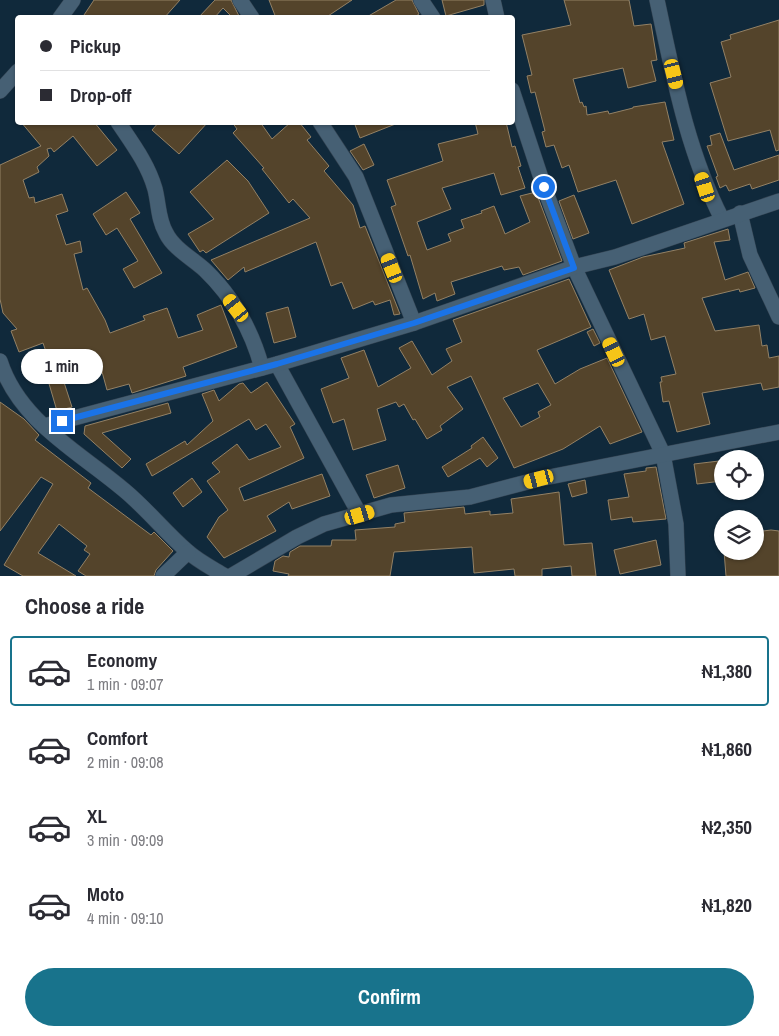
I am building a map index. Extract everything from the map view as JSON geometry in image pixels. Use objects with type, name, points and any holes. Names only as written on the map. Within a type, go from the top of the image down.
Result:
[{"type":"street","points":[[62,15],[73,0]]},
{"type":"street","points":[[240,0],[250,15]]},
{"type":"street","points":[[421,0],[431,15]]},
{"type":"street","points":[[494,0],[496,15]]},
{"type":"street","points":[[657,0],[692,146],[705,187],[722,219]]},
{"type":"street","points":[[0,91],[15,74]]},
{"type":"street","points":[[515,99],[544,187],[574,268],[663,454],[676,524],[678,576]]},
{"type":"street","points":[[120,125],[141,156],[155,190],[158,215],[167,236],[206,272],[245,321],[256,344],[262,368]]},
{"type":"street","points":[[322,125],[356,177],[414,323]]},
{"type":"street","points":[[44,426],[277,364],[414,323],[574,268],[614,257],[722,219],[779,202]]},
{"type":"street","points":[[740,213],[750,254],[779,317]]},
{"type":"street","points":[[277,364],[360,515]]},
{"type":"street","points":[[2,370],[23,404],[62,443],[124,490],[188,552],[225,576]]},
{"type":"street","points":[[231,576],[297,537],[324,524],[391,505],[470,497],[539,479],[779,432]]},
{"type":"street","points":[[163,576],[188,552]]},
{"type":"building","points":[[94,0],[180,0],[167,15],[84,15]]},
{"type":"building","points":[[215,0],[231,0],[238,15],[230,15],[223,8],[217,15],[201,15]]},
{"type":"building","points":[[269,0],[352,0],[330,15],[275,15]]},
{"type":"building","points":[[396,0],[412,0],[419,14],[418,15],[370,15]]},
{"type":"building","points":[[442,0],[484,0],[484,5],[446,15]]},
{"type":"building","points":[[564,0],[629,0],[634,26],[651,24],[657,60],[651,61],[656,81],[628,88],[623,68],[573,79],[580,103],[582,102],[584,107],[586,106],[587,115],[608,111],[609,114],[633,107],[665,102],[674,140],[662,142],[684,204],[632,224],[616,180],[578,192],[569,165],[562,168],[554,145],[546,147],[542,132],[545,131],[535,92],[531,93],[527,76],[532,75],[522,35],[571,25]]},
{"type":"building","points":[[779,20],[779,150],[776,151],[770,130],[728,141],[710,83],[731,77],[721,42],[731,39],[730,35]]},
{"type":"building","points":[[24,125],[96,125],[117,150],[97,166],[73,136],[54,152],[51,148],[47,149],[49,156],[37,167],[39,172],[23,180],[29,198],[34,197],[35,203],[62,194],[68,211],[56,215],[66,245],[80,241],[82,252],[74,254],[83,290],[87,288],[110,333],[145,320],[143,316],[167,308],[178,338],[203,330],[197,315],[221,305],[237,347],[183,367],[186,376],[132,393],[129,384],[107,390],[98,357],[60,370],[72,407],[57,411],[45,370],[51,366],[43,343],[19,352],[11,331],[17,329],[3,313],[0,299],[0,165],[41,146]]},
{"type":"building","points":[[156,125],[205,125],[179,154],[152,130]]},
{"type":"building","points":[[234,125],[262,125],[272,139],[288,125],[301,125],[311,137],[307,140],[329,166],[324,171],[353,205],[360,228],[365,226],[400,314],[394,315],[390,300],[375,305],[373,301],[353,309],[342,282],[331,286],[316,242],[245,272],[244,267],[228,280],[211,260],[310,218],[293,199],[289,203],[262,169],[264,168],[233,133],[237,129]]},
{"type":"building","points":[[355,125],[393,125],[360,138]]},
{"type":"building","points":[[476,125],[507,125],[512,147],[515,146],[521,166],[518,167],[525,188],[501,195],[494,173],[442,188],[451,209],[417,222],[427,250],[451,241],[448,234],[464,228],[461,220],[482,213],[481,211],[494,206],[505,234],[530,222],[520,196],[536,192],[562,261],[523,275],[519,267],[504,270],[502,266],[451,282],[455,294],[437,301],[435,293],[423,299],[410,255],[408,256],[391,207],[396,205],[387,180],[443,161],[438,144],[478,134]]},
{"type":"building","points":[[720,133],[734,170],[779,155],[779,180],[752,189],[750,184],[729,191],[726,185],[720,188],[716,177],[718,176],[707,146],[712,145],[710,136]]},
{"type":"building","points":[[364,144],[374,165],[363,170],[350,151]]},
{"type":"building","points":[[227,160],[248,181],[269,213],[206,253],[203,250],[200,252],[188,234],[214,219],[190,192]]},
{"type":"building","points":[[126,192],[140,213],[130,219],[162,273],[134,288],[123,269],[138,261],[117,228],[106,235],[93,214]]},
{"type":"building","points":[[574,195],[589,233],[573,239],[559,201]]},
{"type":"building","points":[[728,229],[730,240],[714,242],[725,280],[748,272],[755,288],[740,292],[739,289],[702,298],[715,331],[759,325],[762,346],[767,345],[769,358],[779,356],[779,387],[763,390],[761,383],[702,393],[710,424],[677,432],[669,401],[663,402],[660,382],[662,382],[661,377],[676,374],[665,336],[651,340],[644,314],[629,319],[609,270],[643,257],[685,248],[684,243]]},
{"type":"building","points":[[569,279],[591,327],[537,350],[555,384],[580,369],[607,358],[642,432],[610,444],[600,426],[563,449],[514,468],[471,376],[447,387],[463,409],[440,426],[442,430],[427,439],[404,404],[399,407],[396,402],[377,409],[386,440],[353,450],[344,419],[333,423],[321,389],[349,378],[341,358],[364,350],[378,387],[411,368],[399,348],[412,341],[432,375],[452,361],[446,349],[462,342],[453,320]],"holes":[[[538,383],[551,405],[538,412],[540,417],[521,427],[503,398]]]},
{"type":"building","points":[[288,307],[296,337],[274,343],[266,313]]},
{"type":"building","points":[[593,329],[600,343],[594,346],[587,332]]},
{"type":"building","points":[[267,382],[295,424],[290,427],[304,458],[239,488],[244,501],[322,474],[330,496],[292,509],[289,502],[267,516],[276,531],[224,558],[207,537],[219,517],[228,510],[207,481],[220,472],[212,463],[237,444],[249,460],[281,447],[266,424],[256,430],[249,419],[152,476],[146,464],[185,441],[187,445],[213,421],[202,394],[214,390],[219,401],[239,384],[243,383],[251,393]]},
{"type":"building","points":[[0,402],[24,419],[39,435],[35,440],[91,483],[88,488],[151,535],[154,532],[173,551],[156,570],[154,576],[86,576],[78,571],[90,554],[84,550],[87,546],[59,524],[38,553],[76,576],[23,576],[4,565],[53,484],[41,477],[0,531]]},
{"type":"building","points":[[168,403],[171,413],[102,433],[131,459],[122,468],[84,434],[85,426]]},
{"type":"building","points":[[483,437],[498,458],[487,467],[480,458],[448,477],[442,467],[472,448],[471,446]]},
{"type":"building","points":[[714,462],[714,482],[697,484],[694,464]]},
{"type":"building","points":[[398,465],[405,488],[374,498],[366,475]]},
{"type":"building","points":[[656,467],[666,519],[633,522],[632,517],[611,520],[608,500],[629,497],[624,474],[646,471],[646,468]]},
{"type":"building","points":[[192,478],[202,492],[183,507],[173,493]]},
{"type":"building","points":[[585,480],[587,493],[572,497],[568,484]]},
{"type":"building","points":[[559,492],[564,545],[592,543],[596,576],[572,576],[571,566],[542,569],[542,576],[515,576],[514,569],[474,573],[472,547],[394,552],[390,576],[288,576],[289,574],[273,571],[275,561],[283,556],[289,557],[290,552],[300,546],[331,546],[332,540],[356,540],[355,530],[395,527],[395,524],[405,522],[404,513],[464,507],[465,514],[490,511],[490,515],[513,513],[511,499]]},
{"type":"building","points":[[764,531],[779,531],[779,576],[726,576],[725,560],[764,560]]},
{"type":"building","points":[[656,540],[661,565],[620,574],[614,550]]},
{"type":"route","points":[[62,421],[277,364],[414,323],[574,268],[544,187]]}]
